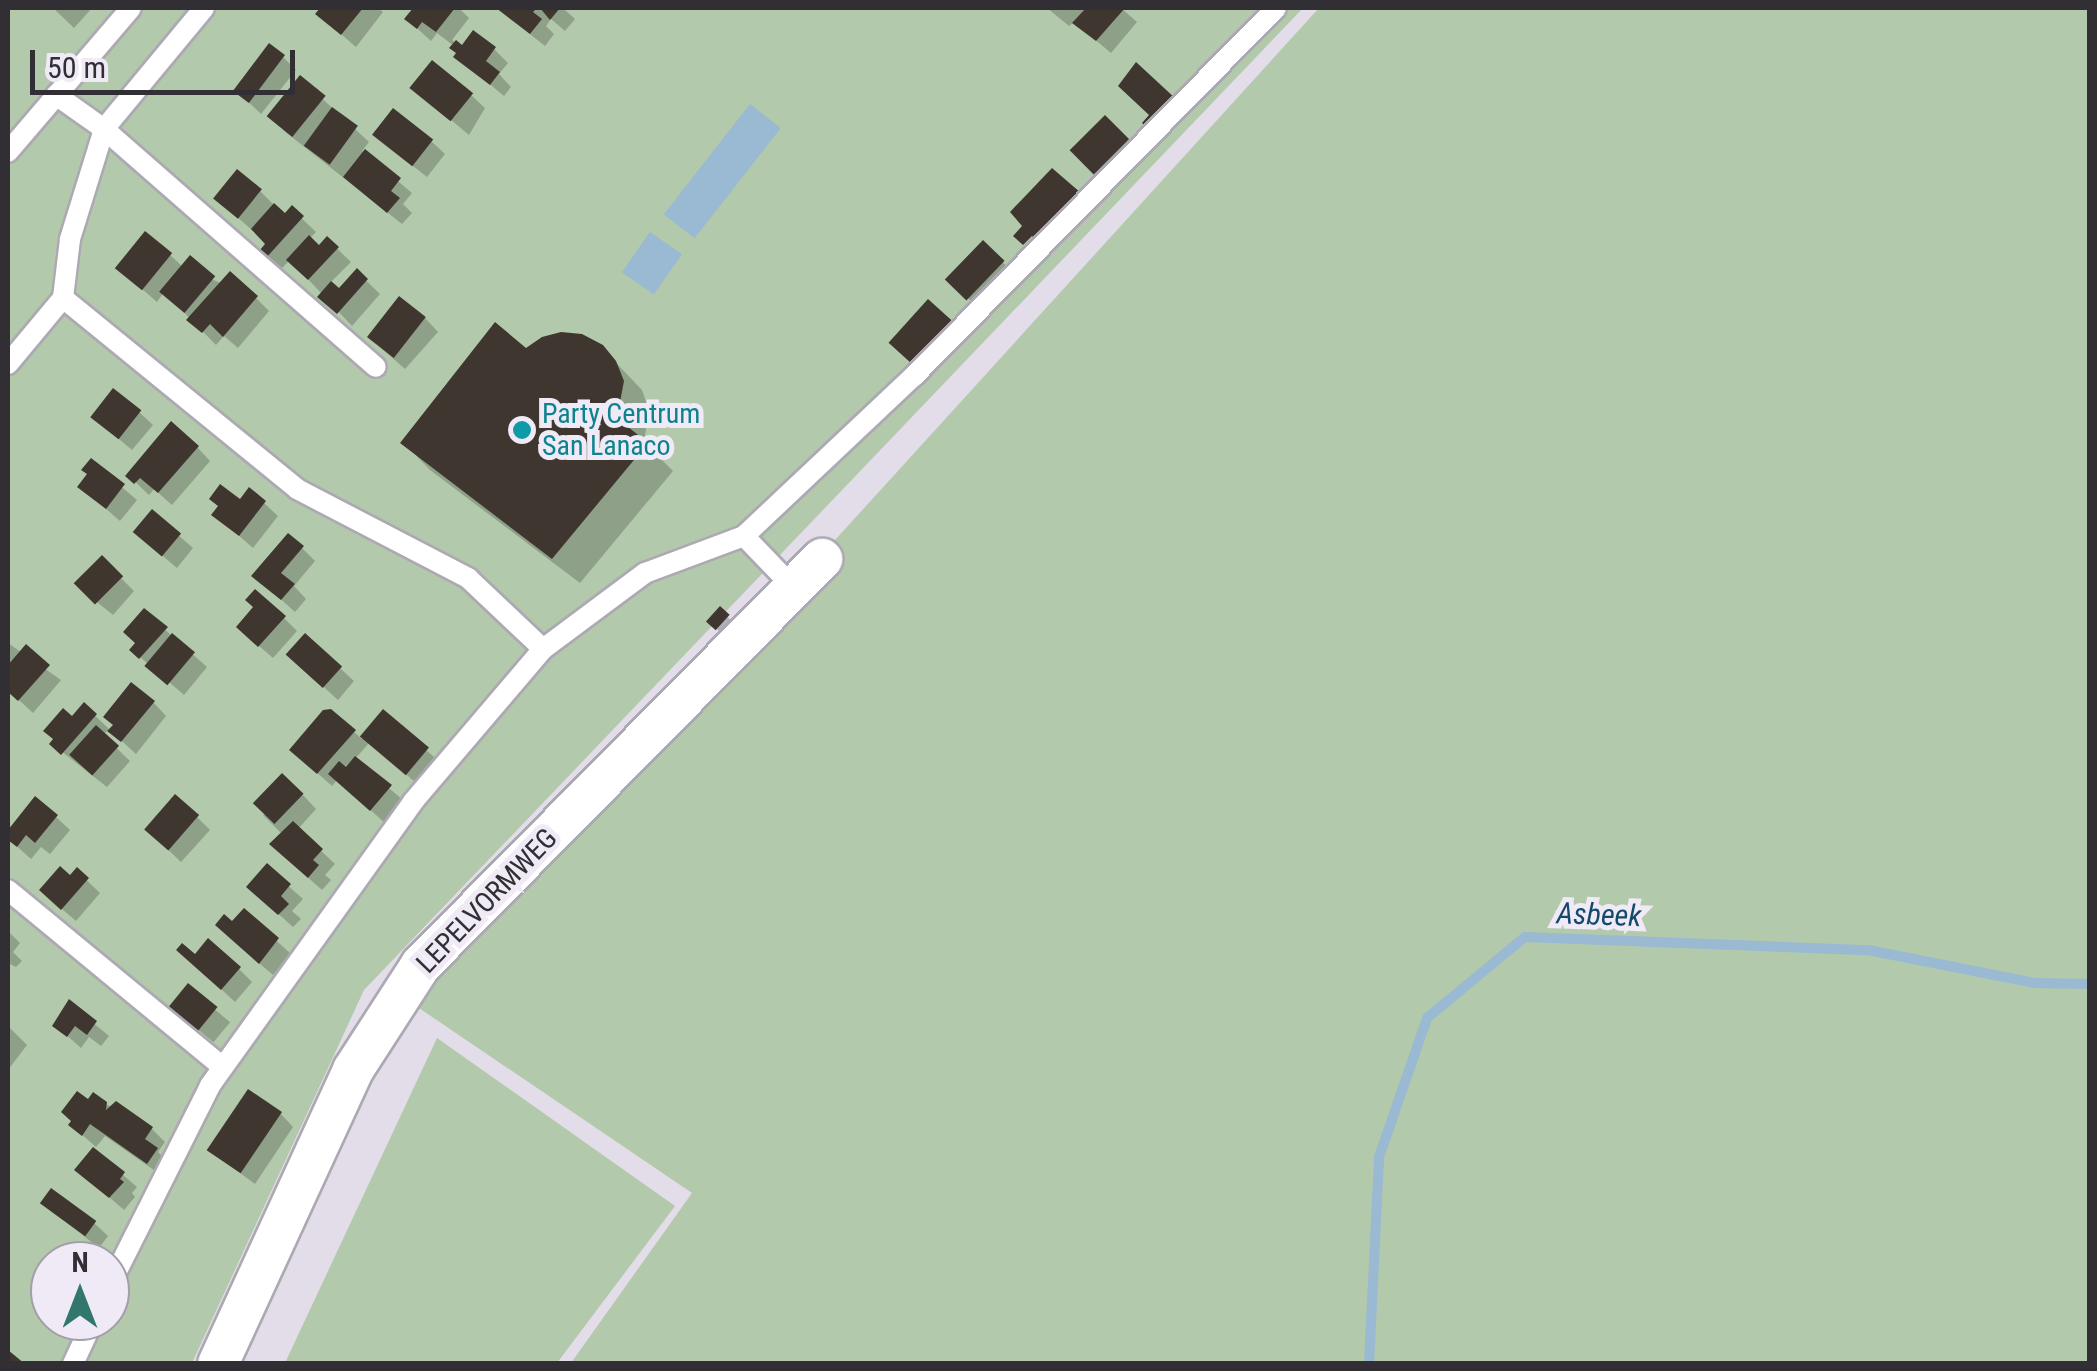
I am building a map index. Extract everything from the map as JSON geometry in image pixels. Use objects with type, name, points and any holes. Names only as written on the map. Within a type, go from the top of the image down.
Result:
[{"type":"street","name":"LEPELVORMWEG","points":[[218,1364],[353,1070],[420,965],[822,559]]},
{"type":"lane","points":[[8,152],[131,8]]},
{"type":"lane","points":[[8,364],[63,298],[70,240],[104,129],[204,8]]},
{"type":"lane","points":[[130,1246],[223,1067],[413,802],[544,649],[645,573],[744,536],[914,376],[1276,8]]},
{"type":"lane","points":[[56,94],[104,129],[376,366]]},
{"type":"lane","points":[[63,298],[297,489],[468,578],[544,649]]},
{"type":"lane","points":[[744,536],[794,588]]},
{"type":"lane","points":[[8,890],[223,1067]]},
{"type":"lane","points":[[73,1364],[84,1341]]},
{"type":"green space","points":[[8,8],[1303,8],[364,990],[192,1363],[8,1363]]},
{"type":"green space","points":[[1319,8],[2089,8],[2089,1363],[571,1363],[692,1193],[413,1004]]},
{"type":"green space","points":[[437,1038],[675,1206],[557,1363],[285,1363]]},
{"type":"water","points":[[750,104],[781,128],[695,238],[664,214]]},
{"type":"water","points":[[650,232],[682,254],[654,295],[622,272]]},
{"type":"building","points":[[320,8],[363,8],[341,35],[315,14]]},
{"type":"building","points":[[413,8],[455,8],[436,32],[422,22],[417,29],[404,19]]},
{"type":"building","points":[[496,8],[537,8],[533,12],[542,19],[530,34]]},
{"type":"building","points":[[540,8],[560,8],[550,20]]},
{"type":"building","points":[[1086,8],[1125,8],[1096,41],[1072,23]]},
{"type":"building","points":[[473,30],[496,47],[486,61],[500,72],[490,85],[453,57],[456,53],[449,48],[456,40],[462,45]]},
{"type":"building","points":[[269,43],[285,55],[249,103],[233,91]]},
{"type":"building","points":[[432,60],[473,93],[451,121],[409,88]]},
{"type":"building","points":[[1136,62],[1176,99],[1148,129],[1142,123],[1149,115],[1118,86]]},
{"type":"building","points":[[300,75],[326,96],[292,137],[267,116]]},
{"type":"building","points":[[332,107],[358,126],[330,165],[304,146]]},
{"type":"building","points":[[393,108],[433,139],[412,166],[372,135]]},
{"type":"building","points":[[1105,115],[1129,139],[1094,174],[1070,150]]},
{"type":"building","points":[[365,149],[401,178],[391,191],[400,198],[387,213],[343,177]]},
{"type":"building","points":[[1052,168],[1081,193],[1036,240],[1032,236],[1023,245],[1013,236],[1022,226],[1010,212]]},
{"type":"building","points":[[237,169],[262,189],[238,219],[213,199]]},
{"type":"building","points":[[274,203],[285,213],[292,205],[304,216],[266,258],[259,251],[265,244],[251,229]]},
{"type":"building","points":[[145,231],[172,253],[142,290],[115,268]]},
{"type":"building","points":[[309,235],[319,245],[327,236],[339,247],[308,280],[286,260]]},
{"type":"building","points":[[983,240],[1005,261],[966,300],[945,280]]},
{"type":"building","points":[[190,255],[215,276],[184,313],[159,292]]},
{"type":"building","points":[[357,268],[368,279],[337,314],[317,297],[331,281],[339,288]]},
{"type":"building","points":[[230,271],[258,296],[223,337],[210,324],[202,333],[186,320]]},
{"type":"building","points":[[399,296],[426,317],[394,358],[367,337]]},
{"type":"building","points":[[928,299],[956,324],[917,368],[889,343]]},
{"type":"building","name":"Party Centrum San Lanaco","points":[[495,322],[526,348],[542,337],[561,332],[582,334],[603,345],[616,361],[624,381],[617,418],[648,443],[552,559],[400,443]]},
{"type":"building","points":[[113,388],[141,410],[119,439],[90,417]]},
{"type":"building","points":[[171,421],[199,446],[158,493],[140,478],[134,484],[125,476]]},
{"type":"building","points":[[91,458],[125,484],[106,509],[77,487],[87,474],[81,470]]},
{"type":"building","points":[[220,484],[240,499],[249,487],[266,501],[239,536],[211,515],[218,506],[209,499]]},
{"type":"building","points":[[152,509],[181,533],[162,556],[133,532]]},
{"type":"building","points":[[288,533],[304,546],[281,573],[295,584],[281,600],[251,576]]},
{"type":"building","points":[[102,555],[123,576],[95,604],[74,583]]},
{"type":"building","points":[[255,589],[286,616],[258,647],[236,627],[253,607],[245,600]]},
{"type":"building","points":[[720,606],[730,615],[716,630],[706,622]]},
{"type":"building","points":[[144,608],[168,627],[139,659],[129,650],[135,643],[123,632]]},
{"type":"building","points":[[172,633],[195,652],[167,685],[144,666]]},
{"type":"building","points":[[305,633],[342,666],[323,688],[286,655]]},
{"type":"building","points":[[26,644],[50,665],[18,701],[8,692],[8,665]]},
{"type":"building","points":[[131,682],[155,701],[121,742],[107,731],[113,725],[103,717]]},
{"type":"building","points":[[84,702],[97,714],[61,755],[49,744],[53,739],[43,731],[63,708],[72,716]]},
{"type":"building","points":[[331,709],[356,730],[317,774],[289,750],[323,710]]},
{"type":"building","points":[[383,709],[429,748],[406,775],[360,737]]},
{"type":"building","points":[[96,725],[119,746],[92,775],[69,755]]},
{"type":"building","points":[[355,756],[392,785],[370,811],[328,774],[339,761],[346,767]]},
{"type":"building","points":[[282,773],[304,794],[274,824],[253,803]]},
{"type":"building","points":[[175,794],[199,815],[168,850],[144,829]]},
{"type":"building","points":[[35,796],[58,815],[35,843],[26,835],[17,847],[8,840],[8,830]]},
{"type":"building","points":[[293,821],[323,849],[313,860],[319,865],[308,878],[269,844]]},
{"type":"building","points":[[267,863],[291,884],[281,896],[289,904],[278,915],[246,887]]},
{"type":"building","points":[[60,866],[70,875],[77,867],[89,878],[61,910],[39,890]]},
{"type":"building","points":[[244,908],[279,938],[259,964],[215,925],[224,914],[232,921]]},
{"type":"building","points":[[208,938],[241,967],[221,990],[176,950],[182,943],[195,954]]},
{"type":"building","points":[[188,983],[218,1007],[198,1031],[168,1007]]},
{"type":"building","points":[[69,999],[97,1021],[87,1035],[75,1026],[67,1037],[52,1026]]},
{"type":"building","points":[[248,1089],[282,1112],[241,1173],[207,1150]]},
{"type":"building","points":[[77,1091],[88,1099],[93,1092],[107,1102],[106,1110],[116,1101],[153,1127],[145,1139],[158,1148],[147,1164],[90,1124],[82,1136],[68,1125],[71,1121],[61,1112]]},
{"type":"building","points":[[93,1147],[125,1172],[120,1179],[124,1182],[109,1198],[74,1170]]},
{"type":"building","points":[[51,1188],[96,1221],[85,1236],[40,1203]]},
{"type":"building","points":[[8,1350],[25,1364],[8,1364]]},
{"type":"waterway","name":"Asbeek","points":[[1369,1364],[1379,1157],[1427,1018],[1525,937],[1868,950],[2034,983],[2090,984]]},
{"type":"place","name":"Party Centrum San Lanaco","points":[[522,430]]}]
